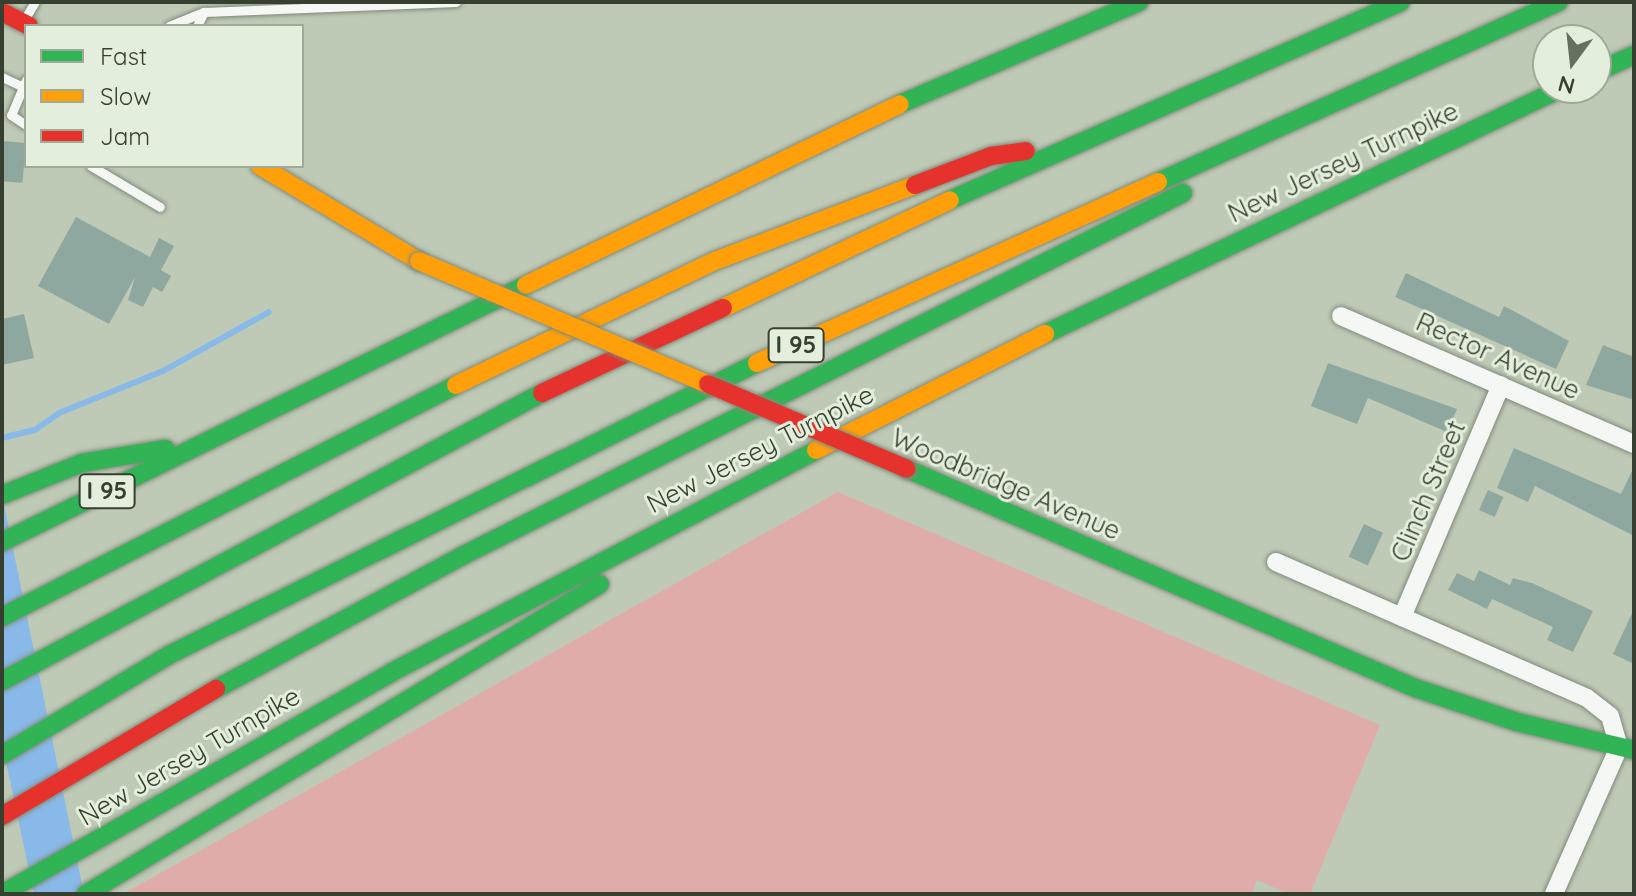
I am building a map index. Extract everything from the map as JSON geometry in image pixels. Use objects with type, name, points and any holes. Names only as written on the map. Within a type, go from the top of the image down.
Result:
[{"type":"main road","name":"I 95","points":[[8,539],[198,444],[659,224],[842,129],[1139,2]]},
{"type":"main road","name":"I 95","points":[[2,681],[475,425],[1066,145],[1400,2]]},
{"type":"main road","name":"I 95","points":[[2,755],[183,648],[734,373],[1558,2]]},
{"type":"main road","points":[[2,12],[26,24]]},
{"type":"main road","points":[[8,813],[66,782],[276,654],[462,556],[1497,29]]},
{"type":"main road","points":[[1612,65],[1634,55]]},
{"type":"main road","name":"New Jersey Turnpike","points":[[2,894],[378,680],[780,468],[1149,281],[1532,102]]},
{"type":"main road","points":[[2,617],[319,451],[715,261],[991,156],[1066,145]]},
{"type":"main road","name":"Woodbridge Avenue","points":[[263,168],[419,261],[1415,688],[1626,748]]},
{"type":"main road","points":[[6,494],[82,463],[198,444]]},
{"type":"main road","points":[[86,894],[503,644],[780,468]]},
{"type":"street","name":"Rector Avenue","points":[[1341,316],[1634,444]]},
{"type":"street","name":"Clinch Street","points":[[1402,617],[1501,385]]},
{"type":"street","points":[[1276,562],[1595,703],[1616,724],[1626,748],[1554,894]]},
{"type":"lane","points":[[26,24],[35,2]]},
{"type":"lane","points":[[174,24],[204,12],[456,2]]},
{"type":"lane","points":[[198,24],[204,12]]},
{"type":"lane","points":[[2,77],[24,83],[6,115],[24,124]]},
{"type":"lane","points":[[94,168],[160,207]]},
{"type":"shaded area","points":[[838,492],[1380,725],[1310,894],[1288,894],[1257,880],[1252,894],[123,894]]},
{"type":"water","points":[[2,495],[84,894],[34,894],[2,743]]},
{"type":"building","points":[[2,141],[24,143],[22,183],[2,181]]},
{"type":"building","points":[[76,217],[150,257],[159,238],[174,246],[161,270],[171,276],[162,292],[153,287],[143,307],[128,300],[135,277],[109,324],[38,286]]},
{"type":"building","points":[[1406,273],[1499,317],[1504,306],[1569,341],[1556,369],[1395,297]]},
{"type":"building","points":[[24,314],[34,358],[2,365],[2,319]]},
{"type":"building","points":[[1603,345],[1634,357],[1634,400],[1586,385]]},
{"type":"building","points":[[1328,363],[1457,409],[1447,432],[1368,398],[1357,424],[1311,406]]},
{"type":"building","points":[[1514,448],[1621,494],[1634,467],[1634,536],[1535,486],[1528,502],[1497,488]]},
{"type":"building","points":[[1488,490],[1504,497],[1495,517],[1479,510]]},
{"type":"building","points":[[1364,524],[1383,533],[1368,566],[1349,557]]},
{"type":"building","points":[[1479,570],[1510,585],[1513,578],[1532,583],[1593,611],[1573,652],[1547,640],[1553,627],[1492,599],[1487,609],[1448,590],[1457,573],[1474,581]]},
{"type":"building","points":[[1634,609],[1634,664],[1613,654]]},
{"type":"waterway","points":[[2,438],[35,430],[59,413],[163,371],[269,312]]},
{"type":"traffic: fast","points":[[900,104],[1139,2]]},
{"type":"traffic: fast","points":[[950,200],[1400,2]]},
{"type":"traffic: fast","points":[[1158,182],[1558,2]]},
{"type":"traffic: fast","points":[[1612,65],[1634,55]]},
{"type":"traffic: fast","points":[[1045,334],[1532,102]]},
{"type":"traffic: fast","points":[[216,689],[462,556],[1183,193]]},
{"type":"traffic: fast","points":[[2,542],[526,285]]},
{"type":"traffic: fast","points":[[2,755],[169,655],[757,363]]},
{"type":"traffic: fast","points":[[2,617],[456,385]]},
{"type":"traffic: fast","points":[[2,681],[542,393]]},
{"type":"traffic: fast","points":[[2,495],[82,463],[166,449]]},
{"type":"traffic: fast","points":[[2,894],[392,672],[816,450]]},
{"type":"traffic: fast","points":[[907,469],[1415,688],[1517,722],[1634,750]]},
{"type":"traffic: fast","points":[[86,894],[600,584]]},
{"type":"traffic: slow","points":[[526,285],[900,104]]},
{"type":"traffic: slow","points":[[263,168],[419,261]]},
{"type":"traffic: slow","points":[[757,363],[1158,182]]},
{"type":"traffic: slow","points":[[456,385],[715,261],[915,185]]},
{"type":"traffic: slow","points":[[723,308],[950,200]]},
{"type":"traffic: slow","points":[[419,261],[708,384]]},
{"type":"traffic: slow","points":[[816,450],[1045,334]]},
{"type":"traffic: jam","points":[[2,12],[25,24]]},
{"type":"traffic: jam","points":[[915,185],[991,156],[1026,151]]},
{"type":"traffic: jam","points":[[542,393],[723,308]]},
{"type":"traffic: jam","points":[[708,384],[907,469]]},
{"type":"traffic: jam","points":[[2,816],[216,689]]}]
